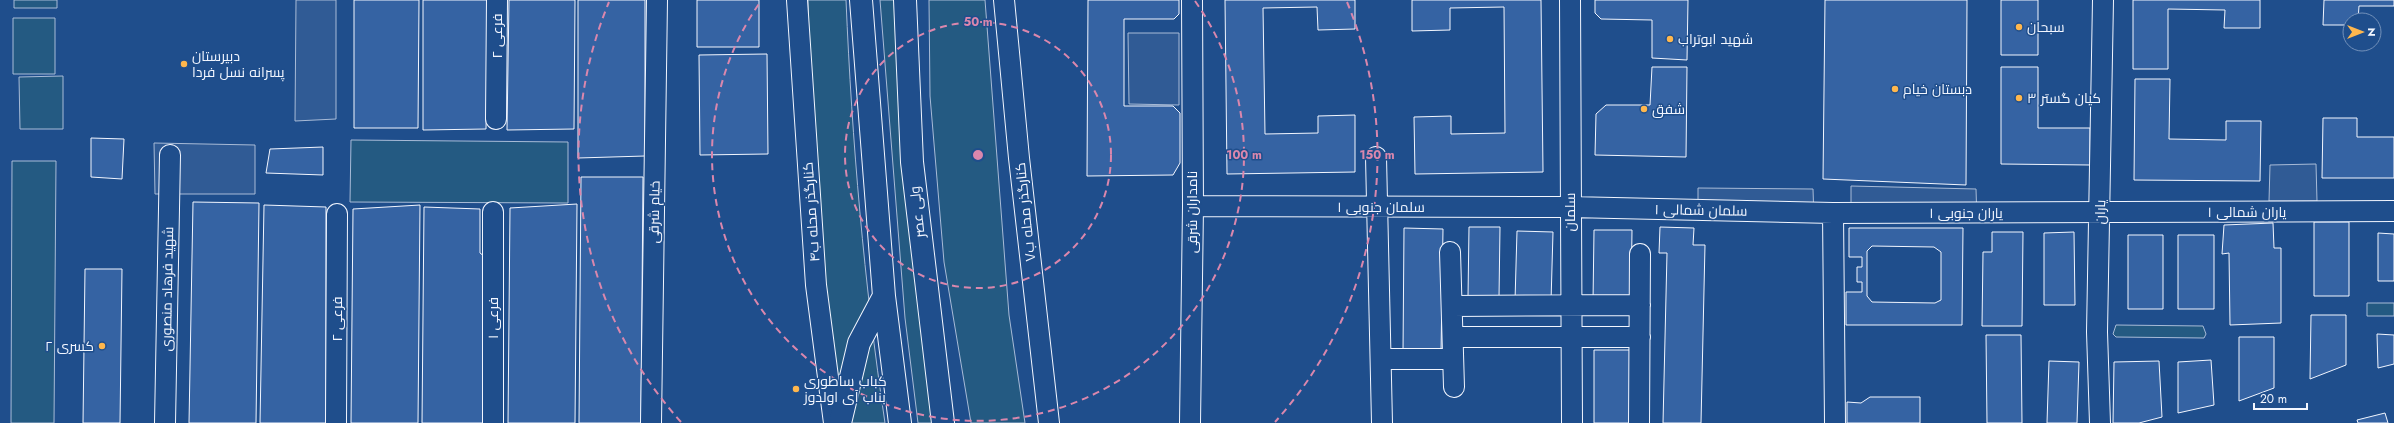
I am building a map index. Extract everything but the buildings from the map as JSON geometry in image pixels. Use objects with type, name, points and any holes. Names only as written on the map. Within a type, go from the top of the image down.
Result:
[{"type":"main road","points":[[860,0],[884,296],[900,423]]},
{"type":"main road","name":"ولی عصر","points":[[906,0],[912,162],[943,423]]},
{"type":"main road","points":[[840,423],[859,343],[884,296]]},
{"type":"street","name":"فرعی ۲","points":[[496,119],[497,0]]},
{"type":"street","name":"خیام شرقی","points":[[651,423],[657,0]]},
{"type":"street","name":"کنارگذر محله ب۴","points":[[797,0],[816,285],[834,423]]},
{"type":"street","name":"کنارگذر محله ب۷","points":[[1004,0],[1019,158],[1049,423]]},
{"type":"street","name":"نامداران شرقی","points":[[1190,423],[1193,206],[1192,0]]},
{"type":"street","name":"سلمان","points":[[1570,0],[1572,423]]},
{"type":"street","name":"یاران","points":[[2100,423],[2097,332],[2103,0]]},
{"type":"street","name":"شهید فرهاد منصوری","points":[[165,423],[170,156]]},
{"type":"street","points":[[1376,157],[1382,359],[1382,423]]},
{"type":"street","name":"سلمان جنوبی ۱","points":[[1193,206],[1570,208]]},
{"type":"street","name":"سلمان شمالی ۱","points":[[1570,208],[1833,214]]},
{"type":"street","name":"یاران شمالی ۱","points":[[2100,212],[2394,211]]},
{"type":"street","name":"فرعی ۱","points":[[493,212],[493,423]]},
{"type":"street","name":"یاران جنوبی ۱","points":[[1833,214],[2100,212]]},
{"type":"street","name":"فرعی ۲","points":[[336,423],[337,214]]},
{"type":"street","points":[[1833,214],[1835,423]]},
{"type":"street","points":[[1450,252],[1454,387]]},
{"type":"street","points":[[1639,423],[1640,254]]},
{"type":"street","points":[[1452,306],[1640,305]]},
{"type":"street","points":[[1453,337],[1640,337]]},
{"type":"street","points":[[1382,359],[1453,359]]},
{"type":"shaded area","points":[[14,0],[57,0],[57,8],[14,8]]},
{"type":"shaded area","points":[[296,0],[336,0],[336,119],[295,121]]},
{"type":"shaded area","points":[[808,0],[846,0],[855,159],[865,265],[885,423],[844,423],[828,320],[809,53]]},
{"type":"shaded area","points":[[880,0],[895,0],[907,195],[932,423],[918,423],[905,318]]},
{"type":"shaded area","points":[[929,0],[985,0],[1009,315],[1025,423],[971,423],[944,262],[930,96]]},
{"type":"shaded area","points":[[13,18],[55,18],[55,74],[13,74]]},
{"type":"shaded area","points":[[1128,33],[1179,33],[1179,105],[1129,104]]},
{"type":"shaded area","points":[[63,76],[63,129],[20,129],[19,77]]},
{"type":"shaded area","points":[[351,140],[568,142],[568,203],[350,202]]},
{"type":"shaded area","points":[[154,143],[255,145],[255,194],[155,194]]},
{"type":"shaded area","points":[[12,161],[56,161],[54,423],[11,423]]},
{"type":"shaded area","points":[[2316,164],[2317,201],[2269,201],[2270,165]]},
{"type":"shaded area","points":[[1851,186],[1976,189],[1977,221],[1851,221]]},
{"type":"shaded area","points":[[1698,188],[1813,189],[1814,220],[1698,219]]},
{"type":"shaded area","points":[[2367,303],[2394,303],[2394,316],[2367,316]]},
{"type":"shaded area","points":[[2116,325],[2203,326],[2206,334],[2204,338],[2116,337],[2113,334]]},
{"type":"place","name":"سبحان","points":[[2019,27]]},
{"type":"place","name":"شهید ابوتراب","points":[[1670,39]]},
{"type":"place","name":"دبیرستان پسرانه نسل فردا","points":[[184,64]]},
{"type":"place","name":"دبستان خیام","points":[[1895,89]]},
{"type":"place","name":"کیان گستر ۳","points":[[2019,98]]},
{"type":"place","name":"شفق","points":[[1644,109]]},
{"type":"place","name":"کسری ۲","points":[[102,346]]},
{"type":"place","name":"کباب ساطوری بناب آی اولدوز","points":[[796,389]]}]
